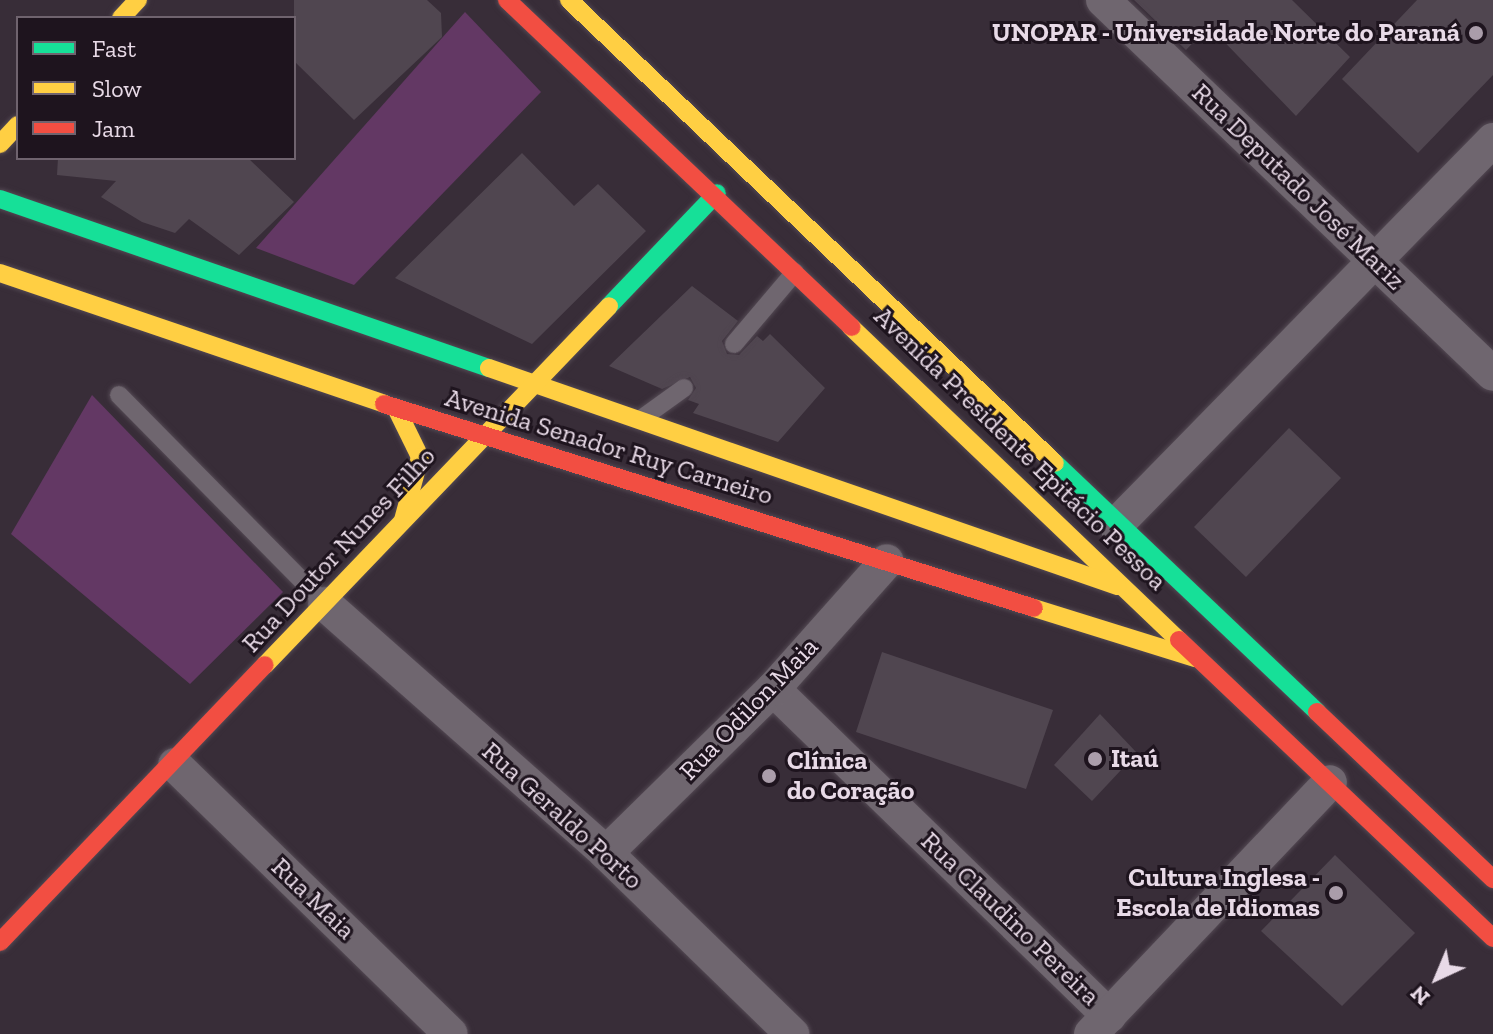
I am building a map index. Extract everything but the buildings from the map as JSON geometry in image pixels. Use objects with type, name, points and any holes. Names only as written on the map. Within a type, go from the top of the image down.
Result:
[{"type":"main road","points":[[123,16],[138,0]]},
{"type":"main road","name":"Avenida Presidente Epitácio Pessoa","points":[[507,0],[717,193],[1493,938]]},
{"type":"main road","name":"Avenida Presidente Epitácio Pessoa","points":[[569,0],[1116,525],[1493,879]]},
{"type":"main road","points":[[0,144],[16,127]]},
{"type":"main road","name":"Rua Doutor Nunes Filho","points":[[0,942],[175,765],[482,434],[717,193]]},
{"type":"main road","name":"Avenida Senador Ruy Carneiro","points":[[0,199],[1129,590]]},
{"type":"main road","name":"Avenida Senador Ruy Carneiro","points":[[0,273],[396,408],[1205,662]]},
{"type":"main road","points":[[396,408],[420,457],[403,520]]},
{"type":"main road","points":[[1129,590],[1194,599]]},
{"type":"street","name":"Rua Deputado José Mariz","points":[[1103,0],[1493,374]]},
{"type":"street","points":[[1116,525],[1372,259],[1493,140]]},
{"type":"street","name":"Rua Odilon Maia","points":[[606,853],[773,689],[887,561]]},
{"type":"street","name":"Rua Geraldo Porto","points":[[325,604],[606,853],[792,1034]]},
{"type":"street","name":"Rua Claudino Pereira","points":[[773,689],[1100,1025]]},
{"type":"street","name":"Rua Maia","points":[[175,765],[451,1034]]},
{"type":"street","points":[[1100,1025],[1330,782]]},
{"type":"lane","points":[[734,344],[797,270]]},
{"type":"lane","points":[[639,419],[684,388]]},
{"type":"lane","points":[[119,395],[325,604]]},
{"type":"shaded area","points":[[465,12],[541,92],[354,285],[256,248]]},
{"type":"shaded area","points":[[92,395],[283,592],[190,684],[11,534]]},
{"type":"traffic: fast","points":[[609,306],[717,193]]},
{"type":"traffic: fast","points":[[0,199],[489,368]]},
{"type":"traffic: fast","points":[[1055,463],[1317,712]]},
{"type":"traffic: slow","points":[[123,16],[138,0]]},
{"type":"traffic: slow","points":[[569,0],[1055,463]]},
{"type":"traffic: slow","points":[[0,144],[16,127]]},
{"type":"traffic: slow","points":[[0,273],[384,404]]},
{"type":"traffic: slow","points":[[265,665],[609,306]]},
{"type":"traffic: slow","points":[[851,327],[1179,640]]},
{"type":"traffic: slow","points":[[489,368],[1117,586]]},
{"type":"traffic: slow","points":[[396,408],[420,457],[403,520]]},
{"type":"traffic: slow","points":[[1034,608],[1195,658]]},
{"type":"traffic: jam","points":[[507,0],[851,327]]},
{"type":"traffic: jam","points":[[384,404],[1034,608]]},
{"type":"traffic: jam","points":[[1179,640],[1493,938]]},
{"type":"traffic: jam","points":[[0,942],[265,665]]},
{"type":"traffic: jam","points":[[1317,712],[1493,879]]},
{"type":"place","name":"UNOPAR - Universidade Norte do Paraná","points":[[1476,33]]},
{"type":"place","name":"Itaú","points":[[1095,759]]},
{"type":"place","name":"Clínica do Coração","points":[[769,776]]},
{"type":"place","name":"Cultura Inglesa - Escola de Idiomas","points":[[1336,893]]}]
